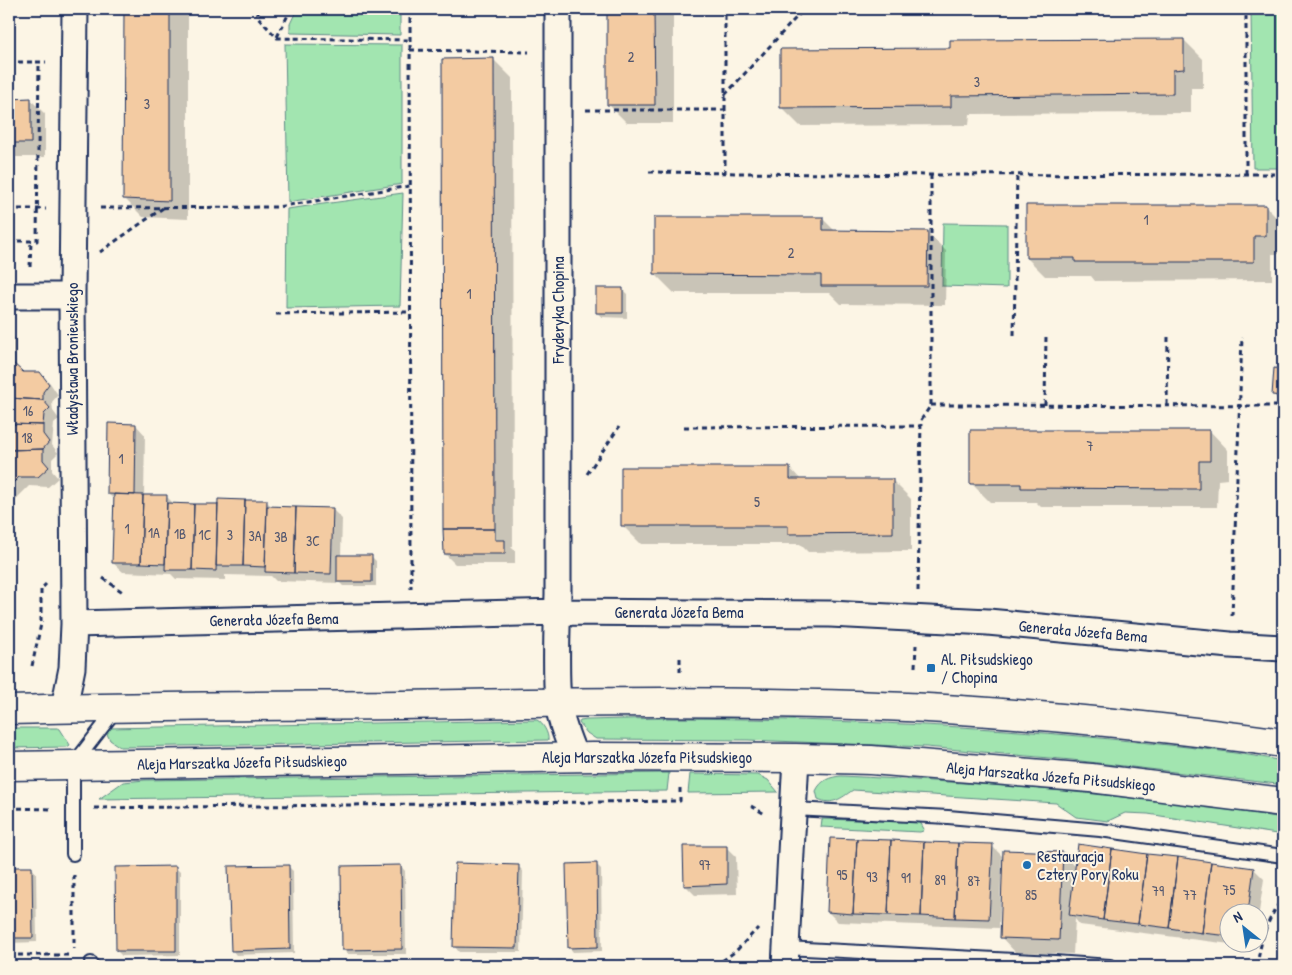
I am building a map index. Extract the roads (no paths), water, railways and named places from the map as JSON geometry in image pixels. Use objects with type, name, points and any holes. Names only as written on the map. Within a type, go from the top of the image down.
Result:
[{"type":"street","name":"Władysława Broniewskiego","points":[[64,708],[72,668],[74,624],[72,296],[75,9]]},
{"type":"street","name":"Fryderyka Chopina","points":[[558,9],[558,702],[561,718],[575,757]]},
{"type":"street","points":[[9,296],[72,296]]},
{"type":"street","name":"Generała Józefa Bema","points":[[74,624],[558,612],[812,614],[988,622],[1230,645],[1283,648]]},
{"type":"street","points":[[9,710],[558,702],[762,703],[944,709],[1071,718],[1283,743]]},
{"type":"street","name":"Aleja Marszałka Józefa Piłsudskiego","points":[[9,766],[705,756],[872,760],[1081,777],[1283,802]]},
{"type":"street","points":[[786,957],[796,758]]},
{"type":"lane","points":[[73,854],[73,765],[117,708]]},
{"type":"lane","points":[[794,809],[948,817],[1100,830],[1283,856]]},
{"type":"lane","points":[[786,957],[1055,962],[1110,966]]},
{"type":"place","name":"Al. Piłsudskiego / Chopina","points":[[931,668]]},
{"type":"place","name":"Restauracja Cztery Pory Roku","points":[[1027,865]]}]
